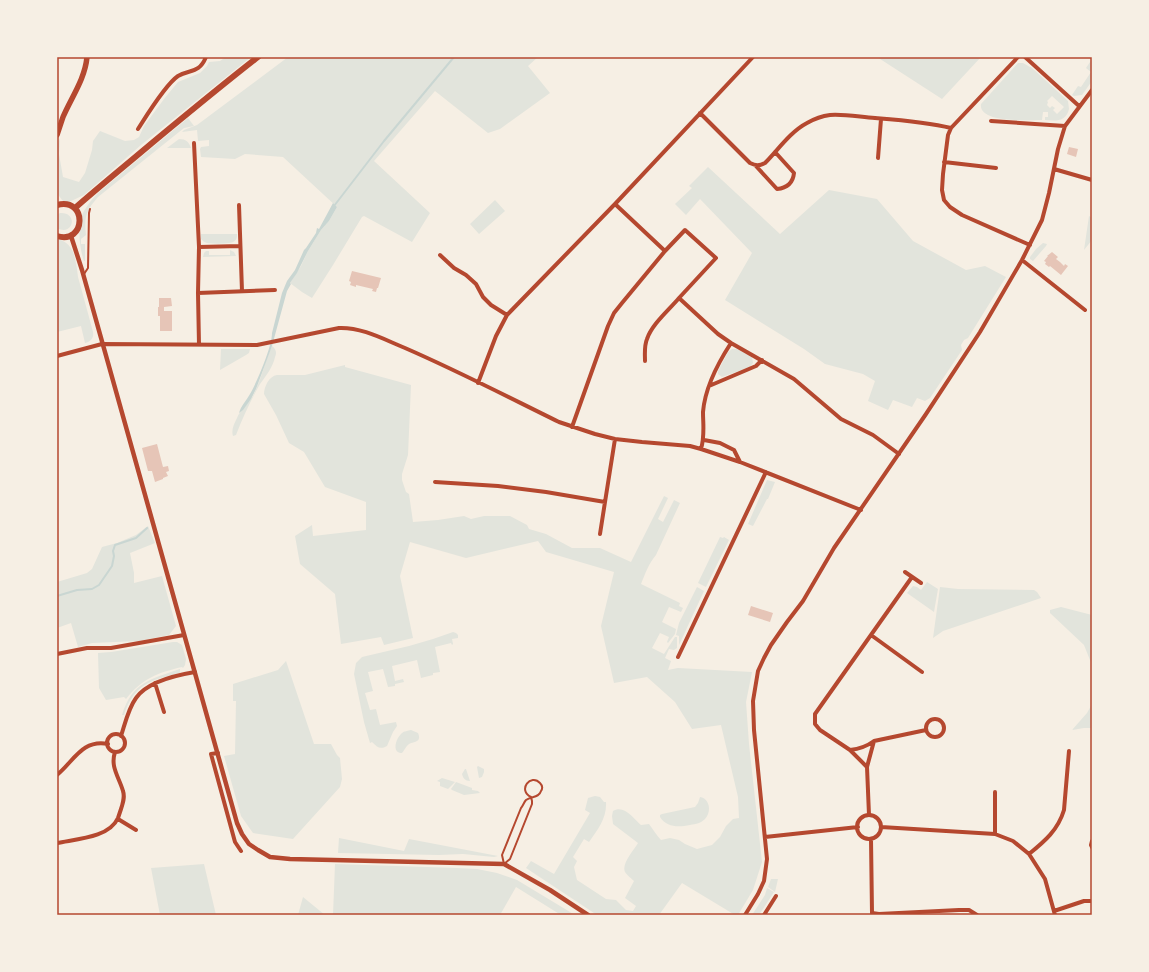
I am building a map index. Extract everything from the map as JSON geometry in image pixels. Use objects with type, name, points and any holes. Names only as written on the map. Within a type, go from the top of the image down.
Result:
[{"type":"highway","points":[[75,208],[222,85],[258,57]]},
{"type":"highway","points":[[57,205],[66,204],[75,208],[80,218],[78,228],[71,236],[57,236]]},
{"type":"main road","points":[[57,135],[63,117],[82,78],[87,64],[87,57]]},
{"type":"street","points":[[138,129],[169,85],[179,76],[194,71],[203,64],[206,57]]},
{"type":"street","points":[[478,383],[496,336],[507,315],[615,204],[753,57]]},
{"type":"street","points":[[1018,57],[951,128],[948,136],[944,162],[942,190],[944,200],[950,207],[962,215],[1030,245]]},
{"type":"street","points":[[1025,57],[1079,106]]},
{"type":"street","points":[[745,915],[764,881],[767,859],[754,730],[753,701],[758,671],[771,644],[803,601],[827,558],[899,454],[980,332],[1022,260],[1042,220],[1058,149],[1065,126],[1092,90]]},
{"type":"street","points":[[700,114],[750,163],[755,165],[777,189],[783,189],[789,185],[794,173],[775,152]]},
{"type":"street","points":[[755,165],[765,163],[795,131],[805,124],[829,115],[845,115],[940,125],[951,128]]},
{"type":"street","points":[[878,158],[881,119]]},
{"type":"street","points":[[991,121],[1002,123],[1065,126]]},
{"type":"street","points":[[194,143],[199,247],[199,345]]},
{"type":"street","points":[[944,162],[996,168]]},
{"type":"street","points":[[1054,169],[1092,180]]},
{"type":"street","points":[[615,204],[665,251]]},
{"type":"street","points":[[239,205],[242,291]]},
{"type":"street","points":[[572,427],[605,332],[614,313],[665,251],[685,230],[716,258],[652,328],[647,339],[645,361]]},
{"type":"street","points":[[71,236],[237,823],[249,844],[270,857],[290,859],[504,864],[550,890],[588,915]]},
{"type":"street","points":[[199,247],[240,246]]},
{"type":"street","points":[[440,255],[454,268],[466,275],[476,284],[491,305],[507,315]]},
{"type":"street","points":[[1022,260],[1085,310]]},
{"type":"street","points":[[198,293],[275,290]]},
{"type":"street","points":[[679,298],[730,343],[794,379],[841,419],[874,435],[899,454]]},
{"type":"street","points":[[57,356],[102,344],[257,345],[339,328],[351,328],[425,357],[572,427],[615,439],[690,446],[702,449],[740,462],[861,510]]},
{"type":"street","points":[[702,449],[704,440],[705,399],[720,358],[730,343]]},
{"type":"street","points":[[709,386],[756,366],[762,360]]},
{"type":"street","points":[[600,534],[615,439]]},
{"type":"street","points":[[704,440],[720,443],[734,450],[740,462]]},
{"type":"street","points":[[678,657],[766,472]]},
{"type":"street","points":[[435,482],[498,486],[605,502]]},
{"type":"street","points":[[905,572],[921,583]]},
{"type":"street","points":[[867,767],[850,750],[820,730],[815,724],[815,714],[912,577]]},
{"type":"street","points":[[57,654],[87,648],[111,648],[184,635]]},
{"type":"street","points":[[871,635],[922,672]]},
{"type":"street","points":[[121,736],[130,709],[136,698],[144,689],[155,683],[195,672]]},
{"type":"street","points":[[155,683],[164,712]]},
{"type":"street","points":[[933,720],[940,722],[943,727],[942,733],[938,736],[929,735],[926,730],[927,725],[933,720]]},
{"type":"street","points":[[850,750],[868,746],[874,741],[926,730]]},
{"type":"street","points":[[113,736],[121,736],[125,742],[124,748],[115,752],[110,749],[108,744],[109,739],[113,736]]},
{"type":"street","points":[[868,815],[867,767],[874,741]]},
{"type":"street","points":[[57,775],[83,749],[91,745],[108,744]]},
{"type":"street","points":[[1029,854],[1044,842],[1055,830],[1061,818],[1064,810],[1069,751]]},
{"type":"street","points":[[57,843],[98,835],[113,825],[118,819],[124,800],[124,792],[115,771],[115,752]]},
{"type":"street","points":[[218,753],[211,754],[235,842],[241,852]]},
{"type":"street","points":[[995,792],[995,834]]},
{"type":"street","points":[[868,815],[878,818],[881,827],[878,835],[871,839],[863,837],[860,834],[858,827],[858,821],[868,815]]},
{"type":"street","points":[[118,819],[136,830]]},
{"type":"street","points":[[765,837],[858,827]]},
{"type":"street","points":[[881,827],[995,834],[1013,841],[1029,854],[1045,879],[1054,913],[1084,901],[1092,901]]},
{"type":"street","points":[[871,839],[871,914],[969,910],[977,915]]},
{"type":"street","points":[[1092,841],[1092,848]]},
{"type":"street","points":[[764,915],[776,896]]},
{"type":"lane","points":[[83,275],[88,268],[90,209]]},
{"type":"lane","points":[[531,797],[527,794],[525,788],[529,781],[535,780],[540,783],[542,790],[539,795],[531,797],[525,801],[512,828],[502,855],[504,864],[510,859],[532,804],[531,797]]},
{"type":"shaded area","points":[[226,57],[251,57],[141,145],[84,195],[69,202],[62,200],[57,193],[57,147],[60,138],[59,154],[63,177],[79,182],[85,173],[92,150],[93,141],[100,131],[125,141],[134,140],[139,137],[144,126],[178,82],[200,73],[209,62],[220,61]]},
{"type":"shaded area","points":[[288,57],[538,57],[528,66],[550,93],[500,129],[488,133],[435,91],[374,161],[430,213],[412,242],[364,216],[362,217],[312,298],[290,283],[301,266],[308,251],[337,207],[283,157],[245,154],[235,159],[201,157],[200,149],[201,147],[209,146],[209,140],[198,141],[197,130],[182,132],[197,125]]},
{"type":"shaded area","points":[[877,57],[981,57],[942,99]]},
{"type":"shaded area","points":[[1092,59],[1092,81],[1082,95],[1072,95],[1078,86],[1081,87],[1091,72],[1086,68]]},
{"type":"shaded area","points":[[1018,63],[1023,63],[1031,67],[1068,101],[1069,109],[1066,116],[1060,120],[1045,120],[1045,117],[1048,117],[1048,112],[1043,112],[1042,120],[1006,120],[988,115],[982,110],[981,104]],"holes":[[[1052,96],[1064,107],[1057,114],[1053,110],[1055,108],[1052,106],[1050,108],[1047,105],[1047,101]]]},
{"type":"shaded area","points":[[188,118],[194,126],[184,128],[98,197],[88,210],[85,223],[86,235],[81,239],[81,244],[85,244],[84,261],[80,242],[80,222],[84,211],[89,204],[98,193]]},
{"type":"shaded area","points":[[179,139],[187,141],[191,148],[167,148]]},
{"type":"shaded area","points":[[708,167],[780,234],[829,190],[877,199],[913,241],[966,270],[985,266],[1006,277],[968,338],[964,340],[961,345],[962,350],[930,398],[925,401],[917,398],[912,407],[893,400],[888,410],[868,401],[875,381],[863,374],[825,364],[804,349],[725,300],[752,253],[700,199],[686,215],[675,204],[692,188],[689,186]]},
{"type":"shaded area","points":[[495,200],[505,211],[479,234],[470,224]]},
{"type":"shaded area","points":[[333,203],[337,207],[308,251],[290,283],[291,284],[287,291],[272,346],[256,389],[251,399],[239,413],[253,389],[270,347],[282,293],[287,281],[295,270],[304,250],[316,233],[317,228],[319,229]]},
{"type":"shaded area","points":[[60,213],[70,216],[72,220],[72,224],[67,229],[63,230],[57,228],[57,215]]},
{"type":"shaded area","points":[[1089,216],[1092,218],[1092,240],[1084,250]]},
{"type":"shaded area","points":[[201,234],[237,235],[236,239],[231,243],[212,244],[204,242],[201,239]]},
{"type":"shaded area","points":[[57,239],[62,240],[72,249],[75,258],[78,277],[93,332],[92,339],[85,343],[81,326],[57,332]]},
{"type":"shaded area","points":[[1043,243],[1047,244],[1046,246],[1033,261],[1030,259],[1036,249]]},
{"type":"shaded area","points":[[230,250],[234,252],[236,256],[203,257],[206,251],[209,251],[209,255],[230,255]]},
{"type":"shaded area","points":[[272,346],[276,353],[273,364],[253,396]]},
{"type":"shaded area","points":[[221,349],[250,349],[249,353],[220,370]]},
{"type":"shaded area","points":[[732,349],[737,349],[752,357],[753,363],[750,367],[722,377],[718,374],[718,371],[728,352]]},
{"type":"shaded area","points":[[345,365],[345,367],[411,385],[408,455],[402,474],[402,480],[406,492],[409,494],[413,522],[464,516],[471,519],[484,516],[510,516],[527,525],[529,529],[546,534],[572,548],[600,548],[631,562],[664,496],[668,498],[658,519],[663,522],[674,500],[680,503],[641,584],[680,603],[679,606],[683,608],[681,612],[669,607],[662,622],[676,629],[675,634],[668,643],[669,637],[660,633],[652,648],[664,654],[675,637],[677,637],[677,648],[674,650],[669,649],[665,658],[671,661],[668,670],[678,668],[752,672],[746,702],[762,862],[753,890],[738,915],[735,915],[682,883],[659,915],[597,915],[526,868],[531,861],[554,874],[590,813],[585,810],[588,798],[595,796],[600,797],[604,802],[606,802],[605,813],[601,823],[589,842],[584,839],[573,857],[577,861],[574,867],[577,880],[606,899],[616,900],[626,910],[633,911],[636,906],[625,898],[634,881],[624,869],[628,857],[638,843],[613,824],[613,811],[621,809],[628,813],[641,825],[649,824],[661,840],[670,838],[679,840],[697,849],[712,845],[733,819],[739,818],[738,797],[721,725],[692,729],[675,702],[647,677],[614,683],[601,626],[614,572],[546,552],[538,541],[466,558],[410,542],[400,576],[413,638],[384,645],[381,637],[341,644],[335,594],[300,564],[295,536],[312,525],[313,536],[366,530],[366,502],[325,487],[304,452],[289,443],[264,394],[268,382],[274,376],[305,375]]},
{"type":"shaded area","points":[[253,396],[236,435],[233,436],[232,434],[235,422],[240,412]]},
{"type":"shaded area","points":[[767,480],[775,482],[768,499],[753,526],[748,524]]},
{"type":"shaded area","points":[[148,526],[155,543],[130,553],[134,573],[134,583],[162,576],[176,626],[169,635],[139,641],[92,643],[78,647],[71,623],[57,628],[57,582],[87,573],[92,569],[102,547],[117,543],[136,535]]},
{"type":"shaded area","points":[[720,537],[724,537],[729,540],[706,587],[698,583]]},
{"type":"shaded area","points":[[927,582],[938,589],[934,612],[907,593],[913,586],[921,590]]},
{"type":"shaded area","points":[[697,587],[704,591],[679,645],[679,636],[676,635],[679,623]]},
{"type":"shaded area","points":[[940,587],[958,589],[1034,590],[1041,598],[943,631],[933,638]]},
{"type":"shaded area","points":[[1061,607],[1092,615],[1092,665],[1084,645],[1050,613],[1050,610]]},
{"type":"shaded area","points":[[453,632],[458,635],[458,638],[452,639],[452,645],[451,643],[435,647],[440,672],[421,678],[417,660],[392,666],[395,681],[403,679],[404,682],[388,687],[383,669],[368,672],[373,691],[365,693],[370,710],[376,709],[380,725],[396,722],[397,726],[387,746],[380,748],[372,742],[370,743],[354,674],[356,663],[362,657],[409,646]]},
{"type":"shaded area","points":[[177,642],[182,645],[186,659],[183,668],[182,667],[151,677],[138,686],[126,699],[124,697],[106,700],[99,688],[98,653]]},
{"type":"shaded area","points":[[286,661],[314,744],[331,744],[340,758],[342,779],[340,787],[293,839],[253,833],[241,816],[224,756],[235,754],[236,701],[233,701],[233,684],[278,670]]},
{"type":"shaded area","points":[[180,669],[180,673],[152,681],[138,690],[133,696],[124,715],[122,715],[131,695],[144,683]]},
{"type":"shaded area","points":[[1092,704],[1092,728],[1072,730],[1087,713]]},
{"type":"shaded area","points":[[411,730],[418,733],[419,739],[409,744],[402,753],[397,751],[396,742],[400,735],[403,732]]},
{"type":"shaded area","points":[[478,766],[484,769],[482,777],[479,778],[477,767]]},
{"type":"shaded area","points":[[465,769],[470,781],[463,777],[462,774]]},
{"type":"shaded area","points":[[442,778],[455,782],[448,789],[440,786],[440,782],[437,781]]},
{"type":"shaded area","points":[[456,782],[472,788],[472,790],[480,793],[464,795],[452,790],[451,789]]},
{"type":"shaded area","points":[[700,797],[706,800],[709,810],[707,816],[700,822],[686,826],[674,826],[666,823],[660,817],[662,814],[695,807]]},
{"type":"shaded area","points":[[339,838],[404,851],[409,839],[498,856],[494,857],[463,854],[338,853]]},
{"type":"shaded area","points":[[204,864],[216,915],[160,915],[151,868]]},
{"type":"shaded area","points":[[335,864],[477,869],[497,873],[517,880],[575,915],[561,915],[516,887],[500,915],[333,915]]},
{"type":"shaded area","points":[[771,879],[778,879],[775,892],[768,887]]},
{"type":"shaded area","points":[[767,888],[774,892],[759,915],[752,915],[765,895]]},
{"type":"shaded area","points":[[303,897],[325,915],[298,915]]},
{"type":"building","points":[[1069,147],[1078,149],[1076,157],[1067,154]]},
{"type":"building","points":[[1052,252],[1058,257],[1056,259],[1064,266],[1065,264],[1068,266],[1061,275],[1045,264],[1046,262],[1044,261]]},
{"type":"building","points":[[352,271],[381,278],[376,292],[372,291],[373,289],[350,285],[351,282],[349,281]]},
{"type":"building","points":[[159,298],[171,298],[172,306],[164,307],[164,311],[172,311],[172,331],[160,331],[160,316],[158,316]]},
{"type":"building","points":[[157,444],[163,467],[168,466],[169,471],[166,472],[168,476],[155,482],[152,471],[148,471],[142,448]]},
{"type":"building","points":[[751,606],[773,613],[770,622],[748,615]]},
{"type":"waterway","points":[[334,206],[384,141],[454,57]]},
{"type":"waterway","points":[[57,596],[77,590],[92,589],[99,585],[112,566],[115,545],[136,538],[147,528]]}]
